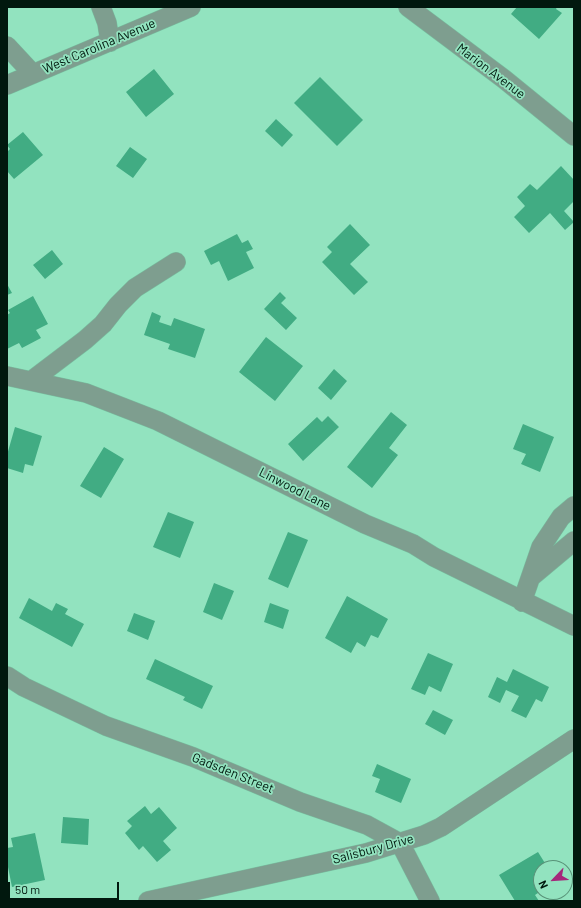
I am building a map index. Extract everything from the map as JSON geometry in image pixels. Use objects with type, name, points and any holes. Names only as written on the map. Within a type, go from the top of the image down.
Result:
[{"type":"street","points":[[102,7],[107,23],[110,42]]},
{"type":"street","name":"West Carolina Avenue","points":[[7,85],[191,7]]},
{"type":"street","name":"Marion Avenue","points":[[408,7],[504,80],[574,136]]},
{"type":"street","points":[[7,46],[33,74]]},
{"type":"street","points":[[31,381],[85,340],[103,324],[118,305],[135,288],[176,262]]},
{"type":"street","name":"Linwood Lane","points":[[7,376],[86,393],[158,421],[365,524],[412,544],[522,602],[574,626]]},
{"type":"street","points":[[522,602],[526,587],[532,577],[541,547],[561,517],[574,506]]},
{"type":"street","points":[[532,577],[574,541]]},
{"type":"street","name":"Gadsden Street","points":[[7,676],[24,687],[106,726],[193,757],[322,811],[367,824],[400,843]]},
{"type":"street","name":"Salisbury Drive","points":[[148,901],[366,853],[400,843],[441,827],[574,739]]},
{"type":"street","points":[[400,843],[430,901]]},
{"type":"building","points":[[517,7],[557,7],[556,9],[562,13],[539,39],[511,14]]},
{"type":"building","points":[[154,69],[174,94],[146,117],[126,92]]},
{"type":"building","points":[[320,77],[363,120],[337,146],[294,103]]},
{"type":"building","points":[[276,119],[293,135],[282,147],[265,131]]},
{"type":"building","points":[[23,132],[43,155],[14,179],[7,171],[7,152],[10,149],[7,145]]},
{"type":"building","points":[[130,147],[147,159],[133,178],[116,166]]},
{"type":"building","points":[[561,166],[574,180],[574,201],[564,211],[574,222],[565,230],[550,213],[529,233],[514,217],[525,206],[517,197],[530,184],[537,190]]},
{"type":"building","points":[[350,224],[370,245],[350,264],[368,282],[354,295],[322,262],[332,252],[327,247]]},
{"type":"building","points":[[237,234],[242,243],[248,240],[253,249],[246,252],[254,268],[228,281],[219,261],[211,265],[204,251]]},
{"type":"building","points":[[52,250],[63,264],[45,279],[33,265]]},
{"type":"building","points":[[7,284],[12,293],[7,295]]},
{"type":"building","points":[[280,292],[286,298],[281,303],[297,318],[286,330],[264,309]]},
{"type":"building","points":[[33,296],[48,324],[36,330],[41,338],[22,348],[19,343],[7,349],[7,315],[10,313],[8,310]]},
{"type":"building","points":[[152,312],[161,316],[159,322],[171,326],[174,318],[205,329],[195,358],[168,349],[170,344],[144,335]]},
{"type":"building","points":[[266,337],[303,366],[275,401],[239,372]]},
{"type":"building","points":[[334,369],[347,381],[331,400],[318,388]]},
{"type":"building","points":[[391,412],[407,425],[389,448],[398,455],[372,488],[347,467]]},
{"type":"building","points":[[328,416],[339,427],[303,461],[288,444],[317,417],[322,422]]},
{"type":"building","points":[[523,424],[554,437],[540,472],[521,464],[526,454],[513,449]]},
{"type":"building","points":[[15,427],[42,436],[33,466],[25,464],[23,473],[7,468],[7,455]]},
{"type":"building","points":[[104,447],[124,459],[101,498],[80,486]]},
{"type":"building","points":[[168,512],[194,522],[180,558],[153,547]]},
{"type":"building","points":[[288,532],[308,540],[288,588],[268,579]]},
{"type":"building","points":[[214,583],[234,591],[222,620],[203,612]]},
{"type":"building","points":[[347,596],[388,619],[378,638],[371,635],[365,647],[357,642],[351,653],[325,638]]},
{"type":"building","points":[[29,598],[52,611],[56,603],[68,609],[65,614],[84,624],[72,647],[19,618]]},
{"type":"building","points":[[270,603],[289,610],[283,629],[264,622]]},
{"type":"building","points":[[134,613],[155,621],[148,640],[127,631]]},
{"type":"building","points":[[428,653],[453,664],[441,692],[429,686],[425,695],[411,689]]},
{"type":"building","points":[[155,659],[213,686],[202,709],[183,700],[185,697],[146,679]]},
{"type":"building","points":[[513,669],[549,687],[542,702],[536,699],[526,718],[511,711],[519,696],[506,690],[500,703],[488,697],[497,677],[507,682]]},
{"type":"building","points":[[433,710],[453,720],[445,735],[425,724]]},
{"type":"building","points":[[377,764],[411,779],[401,803],[375,792],[380,779],[372,776]]},
{"type":"building","points":[[145,806],[151,814],[159,807],[177,828],[163,841],[171,850],[157,862],[143,846],[139,850],[125,833],[132,826],[127,821]]},
{"type":"building","points":[[63,817],[89,819],[88,845],[61,843]]},
{"type":"building","points":[[35,833],[45,880],[12,887],[7,862],[7,848],[13,847],[11,838]]},
{"type":"building","points":[[538,852],[543,860],[533,860],[533,900],[539,901],[515,901],[499,875]]}]
